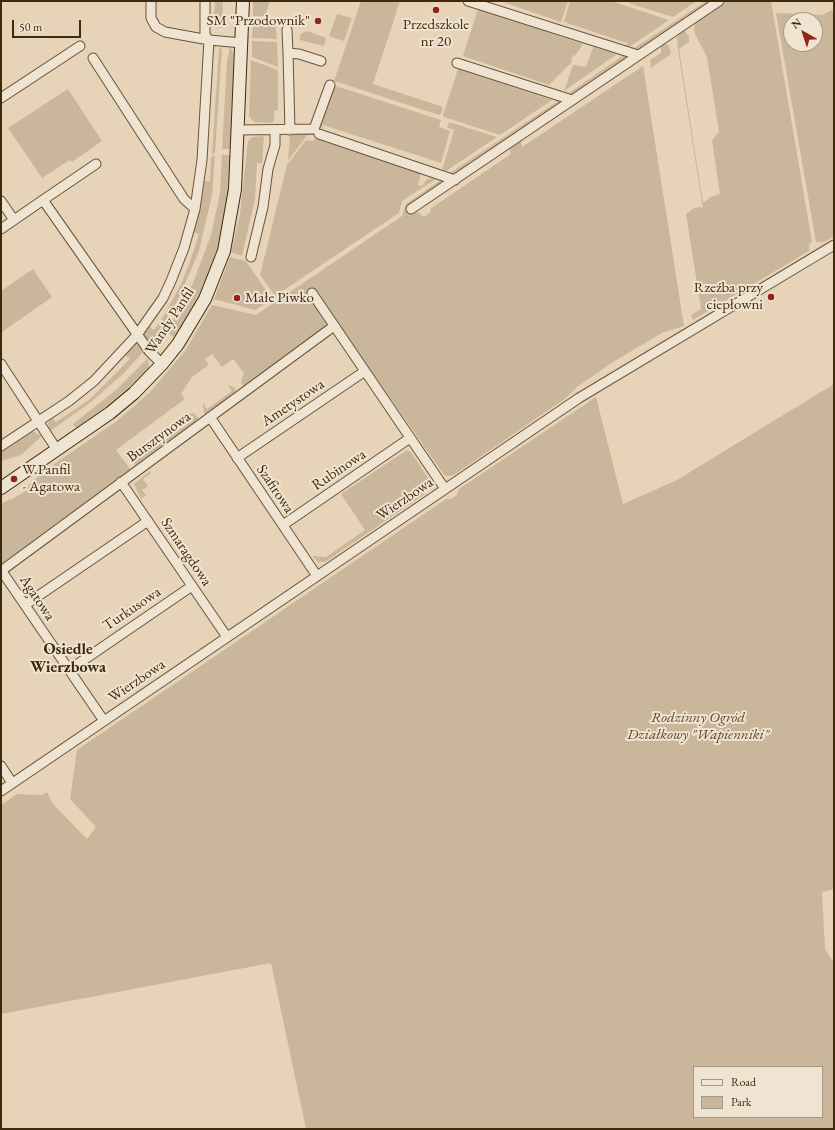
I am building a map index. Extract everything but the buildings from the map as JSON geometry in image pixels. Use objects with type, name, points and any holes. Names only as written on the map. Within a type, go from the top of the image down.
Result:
[{"type":"street","points":[[152,1],[151,18],[156,27],[165,32],[209,40],[242,43]]},
{"type":"street","points":[[1,446],[69,401],[94,381],[137,335],[156,308],[171,281],[184,248],[195,209],[202,160],[209,40],[205,35],[205,1]]},
{"type":"street","name":"Wandy Panfil","points":[[1,488],[110,413],[134,393],[162,364],[192,322],[205,299],[224,250],[235,189],[239,130],[243,1]]},
{"type":"street","points":[[468,1],[638,55]]},
{"type":"street","points":[[411,209],[719,1]]},
{"type":"street","points":[[287,30],[290,130]]},
{"type":"street","points":[[1,98],[80,46]]},
{"type":"street","points":[[288,53],[299,54],[321,61]]},
{"type":"street","points":[[93,58],[184,198],[195,209]]},
{"type":"street","points":[[457,63],[572,100]]},
{"type":"street","points":[[239,130],[314,129],[330,85]]},
{"type":"street","points":[[251,257],[263,207],[268,169],[275,145],[275,130]]},
{"type":"street","points":[[319,134],[455,180]]},
{"type":"street","points":[[1,229],[96,164]]},
{"type":"street","points":[[43,200],[148,351],[162,364]]},
{"type":"street","points":[[1,201],[14,220]]},
{"type":"street","name":"Wierzbowa","points":[[1,791],[578,398],[834,245]]},
{"type":"street","points":[[312,293],[445,489]]},
{"type":"street","name":"Bursztynowa","points":[[1,571],[334,326]]},
{"type":"street","points":[[1,364],[57,450]]},
{"type":"street","name":"Ametystowa","points":[[237,458],[365,372]]},
{"type":"street","name":"Szafirowa","points":[[210,417],[317,576]]},
{"type":"street","name":"Rubinowa","points":[[283,525],[410,438]]},
{"type":"street","name":"Szmaragdowa","points":[[121,482],[227,637]]},
{"type":"street","points":[[25,605],[148,521]]},
{"type":"street","name":"Agatowa","points":[[1,571],[104,721]]},
{"type":"street","name":"Turkusowa","points":[[69,670],[192,586]]},
{"type":"street","points":[[1,766],[12,783]]},
{"type":"green space","points":[[215,1],[223,1],[222,28],[207,26],[207,23],[213,26]]},
{"type":"green space","points":[[253,1],[270,1],[265,16],[253,16]]},
{"type":"green space","points":[[361,1],[400,1],[373,84],[443,107],[441,114],[439,115],[334,81]]},
{"type":"green space","points":[[500,1],[568,1],[561,22]]},
{"type":"green space","points":[[570,1],[611,1],[669,20],[626,49],[627,43],[564,22]]},
{"type":"green space","points":[[637,1],[697,1],[673,17],[628,3]]},
{"type":"green space","points":[[706,1],[712,1],[635,53],[630,51]]},
{"type":"green space","points":[[727,1],[771,1],[812,242],[809,244],[809,251],[693,320],[691,315],[701,309],[686,214],[694,208],[703,207],[677,37],[683,30],[689,36],[689,42],[679,49],[703,203],[711,197],[720,194],[712,140],[719,132],[707,57],[695,34],[694,28],[695,22]]},
{"type":"green space","points":[[478,9],[583,44],[575,56],[573,55],[571,61],[573,61],[549,85],[463,56]]},
{"type":"green space","points":[[832,10],[834,16],[834,236],[824,242],[816,242],[776,13],[783,13],[783,52],[823,52],[823,14]]},
{"type":"green space","points":[[337,14],[352,18],[344,41],[329,36]]},
{"type":"green space","points":[[253,23],[275,23],[277,39],[252,38]]},
{"type":"green space","points":[[307,31],[326,38],[324,46],[300,40],[300,34]]},
{"type":"green space","points":[[252,41],[277,42],[278,67],[252,57]]},
{"type":"green space","points":[[664,43],[669,46],[671,54],[651,68],[650,60],[661,53],[661,45]]},
{"type":"green space","points":[[230,47],[234,54],[230,149],[222,149],[227,62]]},
{"type":"green space","points":[[593,47],[617,54],[564,91],[573,65],[586,67]]},
{"type":"green space","points":[[219,48],[222,49],[215,153],[212,154]]},
{"type":"green space","points":[[624,55],[629,57],[571,96],[566,95]]},
{"type":"green space","points":[[251,60],[278,70],[278,110],[274,111],[274,120],[272,123],[254,122],[249,116]]},
{"type":"green space","points":[[643,66],[684,326],[662,333],[613,362],[577,387],[566,398],[454,475],[446,476],[315,290],[326,323],[324,328],[245,386],[243,386],[241,382],[244,373],[233,359],[222,367],[212,354],[205,359],[209,365],[192,377],[181,394],[185,399],[116,450],[130,469],[129,471],[1,568],[1,504],[10,499],[11,500],[27,490],[27,487],[44,471],[117,421],[150,392],[185,351],[212,305],[256,315],[402,216],[406,204],[442,179],[445,181],[407,207],[411,214],[418,212],[424,217],[431,212],[430,209],[511,154],[509,148],[521,140],[522,147]]},
{"type":"green space","points":[[458,69],[552,100],[500,135],[444,117],[443,115]]},
{"type":"green space","points":[[333,85],[441,120],[439,127],[450,131],[441,163],[323,125],[321,129],[320,124]]},
{"type":"green space","points":[[68,89],[102,141],[72,162],[70,160],[42,178],[8,128]]},
{"type":"green space","points":[[558,101],[561,103],[455,174],[450,173]]},
{"type":"green space","points":[[449,122],[497,137],[446,171],[442,170],[454,130],[447,127]]},
{"type":"green space","points":[[290,134],[308,134],[288,161]]},
{"type":"green space","points":[[264,136],[262,163],[257,163],[255,199],[242,256],[231,252],[240,214],[248,141],[252,137]]},
{"type":"green space","points":[[316,139],[421,173],[418,185],[422,186],[427,179],[439,177],[402,201],[399,213],[275,296],[260,275],[287,165],[306,140],[312,141]]},
{"type":"green space","points":[[215,155],[212,195],[199,251],[178,300],[150,345],[144,338],[144,332],[149,326],[154,330],[165,314],[182,282],[189,264],[199,234],[193,232],[203,181],[210,181],[211,157]]},
{"type":"green space","points":[[222,155],[230,155],[228,198],[220,243],[203,287],[193,307],[174,337],[166,332],[193,283],[211,235],[220,193]]},
{"type":"green space","points":[[230,257],[246,261],[272,299],[255,310],[214,299]]},
{"type":"green space","points":[[33,269],[52,297],[2,332],[1,291]]},
{"type":"green space","points":[[134,344],[138,345],[143,352],[124,373],[91,402],[50,431],[48,423],[52,417],[56,422],[89,400],[130,359],[125,355]]},
{"type":"green space","points":[[148,358],[149,368],[135,382],[104,408],[76,428],[73,424],[116,390]]},
{"type":"green space","name":"Rodzinny Ogród Działkowy \"Wapienniki\"","points":[[834,384],[834,889],[822,892],[825,949],[834,963],[834,1129],[306,1129],[271,963],[1,1014],[1,805],[17,794],[42,795],[47,792],[52,803],[87,839],[96,827],[70,799],[77,750],[446,499],[451,499],[457,495],[459,489],[596,397],[623,504],[677,480]]},
{"type":"green space","points":[[228,385],[234,387],[236,392],[206,415],[204,414],[203,403],[207,409],[232,391]]},
{"type":"green space","points":[[193,413],[199,420],[138,465],[135,465],[132,461],[132,456],[134,454],[138,459],[193,420],[189,414]]},
{"type":"green space","points":[[32,431],[42,436],[21,455],[1,461],[1,451]]},
{"type":"green space","points":[[407,450],[411,452],[430,481],[425,494],[325,562],[318,562],[312,556],[326,557],[365,530],[341,494]]},
{"type":"green space","points":[[150,471],[151,473],[143,479],[148,486],[142,490],[146,495],[141,499],[134,484]]},
{"type":"place","name":"Przedszkole nr 20","points":[[436,10]]},
{"type":"place","name":"SM \"Przodownik\"","points":[[318,21]]},
{"type":"place","name":"Rzeźba przy ciepłowni","points":[[771,297]]},
{"type":"place","name":"Małe Piwko","points":[[237,298]]},
{"type":"place","name":"W.Panfil - Agatowa","points":[[14,479]]},
{"type":"district","name":"Osiedle Wierzbowa","points":[[68,659]]}]
